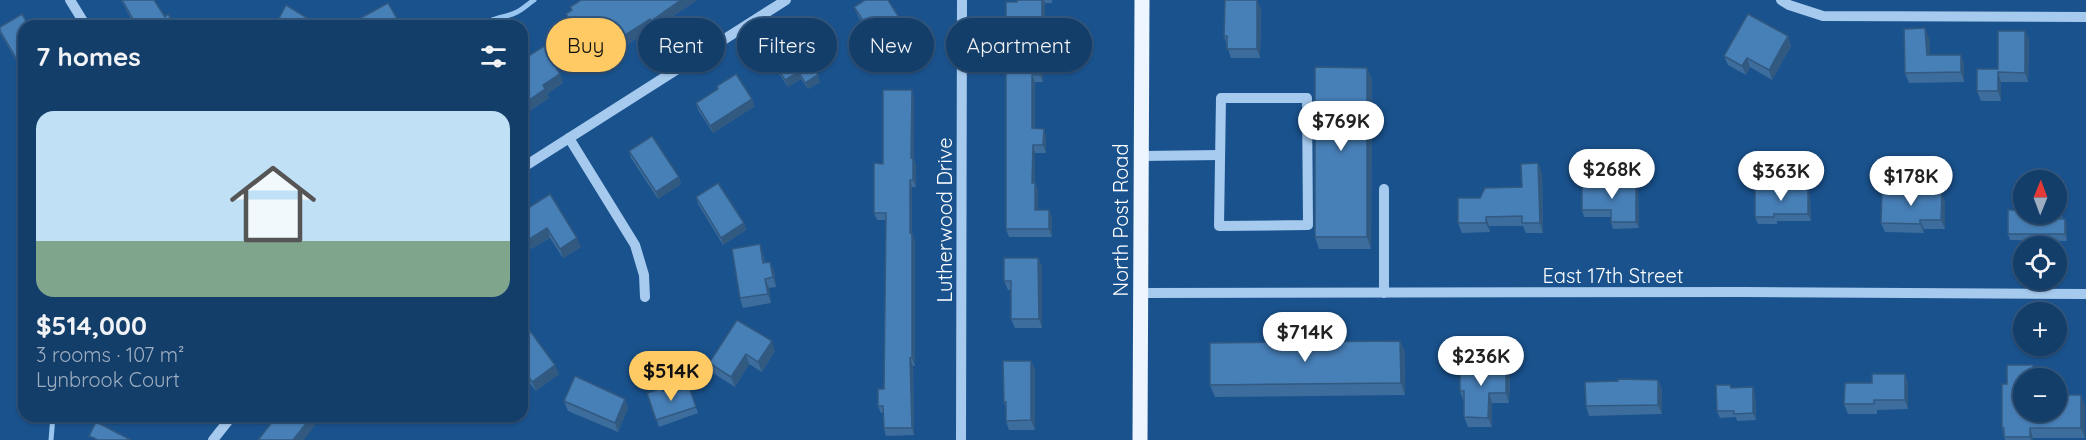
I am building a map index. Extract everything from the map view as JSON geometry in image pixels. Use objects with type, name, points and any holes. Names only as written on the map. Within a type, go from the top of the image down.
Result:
[{"type":"main road","name":"North Post Road","points":[[1140,440],[1142,0]]},
{"type":"street","points":[[70,0],[82,20]]},
{"type":"street","points":[[528,164],[786,0]]},
{"type":"street","name":"Lutherwood Drive","points":[[961,440],[962,0]]},
{"type":"street","points":[[1781,0],[1789,5],[1823,16],[2086,17]]},
{"type":"street","points":[[1221,98],[1307,98],[1308,225],[1219,226],[1220,155],[1221,98]]},
{"type":"street","points":[[569,138],[635,245],[643,268],[645,297]]},
{"type":"street","points":[[1141,156],[1220,155]]},
{"type":"street","points":[[1384,189],[1384,293]]},
{"type":"street","name":"East 17th Street","points":[[1141,293],[2086,294]]},
{"type":"street","points":[[213,440],[227,422]]},
{"type":"building","points":[[122,0],[154,0],[165,17],[168,14],[172,20],[134,20]]},
{"type":"building","points":[[581,0],[681,0],[655,18],[638,18],[638,27],[626,34],[626,18],[569,18],[566,14],[572,10],[570,7]]},
{"type":"building","points":[[865,0],[888,0],[899,18],[861,18],[854,7]]},
{"type":"building","points":[[1017,0],[1042,0],[1042,18],[1006,18],[1006,2],[1017,2]]},
{"type":"building","points":[[1225,0],[1257,0],[1257,49],[1227,49],[1227,36],[1224,36]]},
{"type":"building","points":[[388,3],[398,20],[357,20]]},
{"type":"building","points":[[286,5],[310,20],[278,20]]},
{"type":"building","points":[[22,14],[26,20],[18,20],[18,62],[0,31],[0,27]]},
{"type":"building","points":[[1748,14],[1788,36],[1769,70],[1747,58],[1742,66],[1724,56]]},
{"type":"building","points":[[1925,28],[1927,55],[1961,55],[1961,72],[1905,73],[1904,29]]},
{"type":"building","points":[[1998,31],[2025,31],[2025,73],[1998,72],[1998,91],[1977,91],[1977,69],[1998,69]]},
{"type":"building","points":[[546,45],[546,72],[560,74],[543,85],[545,89],[528,101],[528,56]]},
{"type":"building","points":[[1315,67],[1367,68],[1367,237],[1315,237]]},
{"type":"building","points":[[780,72],[799,72],[785,80]]},
{"type":"building","points":[[799,72],[816,72],[818,75],[805,83]]},
{"type":"building","points":[[1006,72],[1040,72],[1040,75],[1032,75],[1032,128],[1044,129],[1043,145],[1033,145],[1032,183],[1035,183],[1035,210],[1049,210],[1049,229],[1006,229]]},
{"type":"building","points":[[736,74],[752,99],[710,126],[696,103]]},
{"type":"building","points":[[883,90],[912,90],[913,180],[910,180],[910,233],[912,233],[912,358],[910,358],[912,428],[884,428],[883,406],[878,406],[878,389],[884,389],[886,213],[874,213],[874,163],[883,164]]},
{"type":"building","points":[[652,136],[679,177],[656,192],[629,151]]},
{"type":"building","points":[[1538,163],[1540,223],[1522,223],[1522,216],[1486,217],[1486,223],[1458,223],[1458,198],[1480,198],[1485,188],[1522,187],[1521,164]]},
{"type":"building","points":[[718,183],[744,223],[721,238],[696,197]]},
{"type":"building","points":[[1582,184],[1636,184],[1636,222],[1611,222],[1611,210],[1582,210]]},
{"type":"building","points":[[1755,188],[1808,188],[1808,214],[1774,214],[1774,217],[1755,217]]},
{"type":"building","points":[[1882,192],[1942,193],[1941,220],[1920,220],[1920,224],[1881,223]]},
{"type":"building","points":[[550,194],[577,238],[560,249],[547,228],[528,240],[528,208]]},
{"type":"building","points":[[2008,210],[2013,210],[2013,224],[2065,224],[2065,234],[2008,234]]},
{"type":"building","points":[[760,244],[763,263],[770,262],[773,277],[765,279],[768,294],[740,298],[732,249]]},
{"type":"building","points":[[1004,258],[1038,258],[1039,319],[1011,319],[1011,281],[1004,281]]},
{"type":"building","points":[[737,320],[772,341],[758,362],[746,354],[731,377],[709,363]]},
{"type":"building","points":[[528,328],[555,365],[532,382],[528,376]]},
{"type":"building","points":[[1400,341],[1401,383],[1210,385],[1210,343]]},
{"type":"building","points":[[1003,361],[1031,361],[1031,420],[1006,421]]},
{"type":"building","points":[[1460,365],[1506,365],[1506,393],[1489,393],[1488,418],[1464,417],[1464,391],[1460,391]]},
{"type":"building","points":[[2007,365],[2033,365],[2033,368],[2013,368],[2013,422],[2067,422],[2067,395],[2081,395],[2081,428],[2030,428],[2030,437],[2004,437],[2002,384],[2007,384]]},
{"type":"building","points":[[1872,374],[1905,374],[1905,400],[1874,400],[1874,404],[1844,404],[1845,383],[1872,383]]},
{"type":"building","points":[[575,376],[625,399],[615,423],[564,401]]},
{"type":"building","points":[[1618,379],[1658,380],[1658,405],[1586,406],[1585,382],[1618,381]]},
{"type":"building","points":[[1716,385],[1730,385],[1731,388],[1753,387],[1753,413],[1734,414],[1734,411],[1717,411]]},
{"type":"building","points":[[679,386],[680,390],[689,387],[696,407],[656,420],[647,393]]},
{"type":"building","points":[[96,422],[131,440],[95,440],[89,436]]},
{"type":"building","points":[[272,422],[307,422],[293,440],[258,440]]},
{"type":"waterway","points":[[491,20],[513,14],[534,0]]},
{"type":"waterway","points":[[51,440],[52,422]]}]
